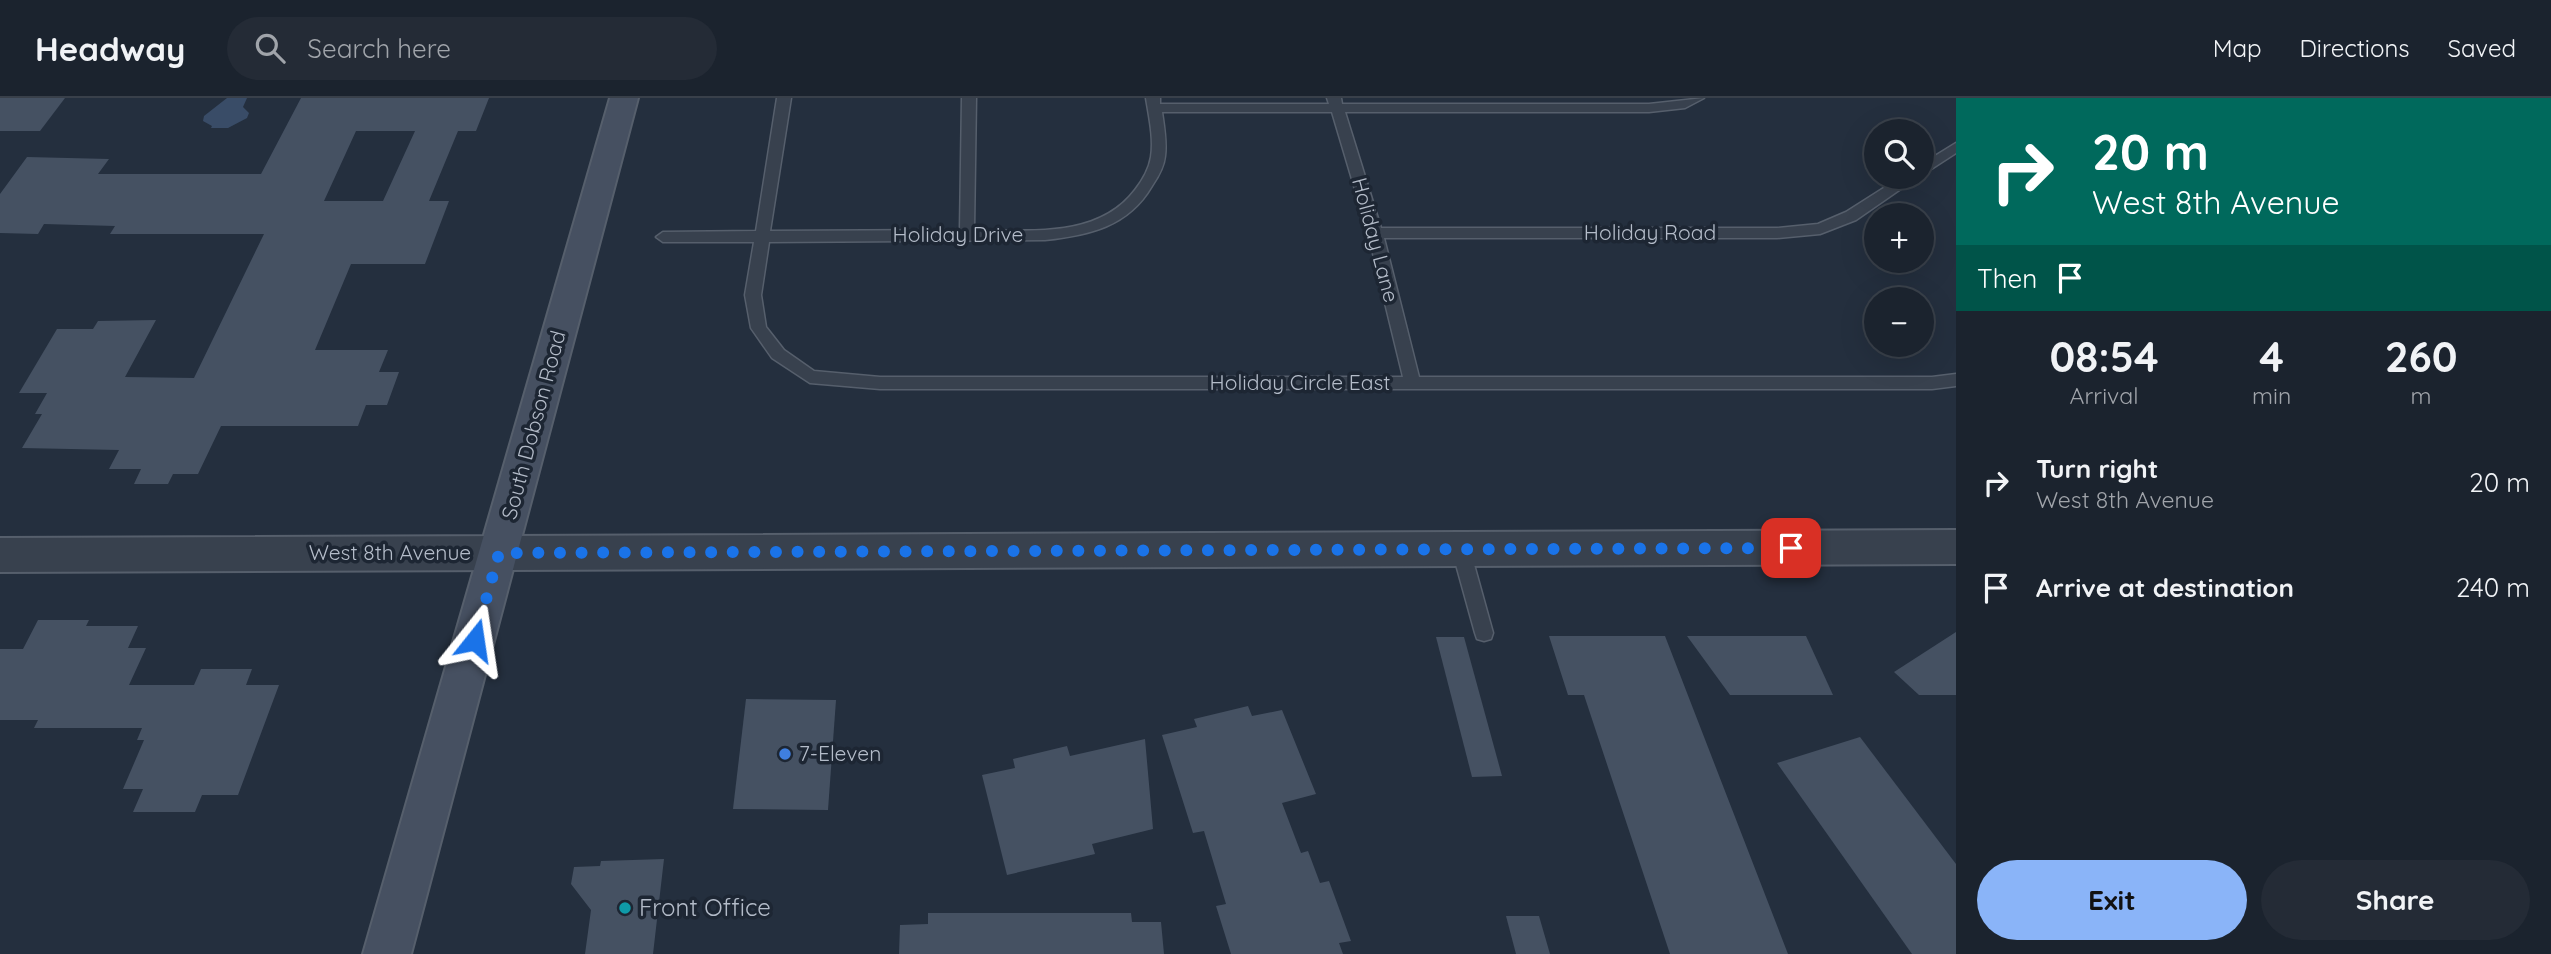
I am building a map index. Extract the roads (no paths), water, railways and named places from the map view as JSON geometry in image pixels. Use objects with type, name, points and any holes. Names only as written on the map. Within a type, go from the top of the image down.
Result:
[{"type":"main road","name":"South Dobson Road","points":[[387,954],[624,98]]},
{"type":"street","name":"West 8th Avenue","points":[[0,555],[1956,547]]},
{"type":"lane","name":"Holiday Circle East","points":[[784,98],[753,295],[759,328],[778,354],[810,377],[880,383],[1932,383],[1956,380]]},
{"type":"lane","points":[[967,235],[969,98]]},
{"type":"lane","points":[[1153,103],[1335,102],[1648,107],[1685,104],[1697,98]]},
{"type":"lane","name":"Holiday Lane","points":[[1335,102],[1375,233],[1413,383]]},
{"type":"lane","name":"Holiday Drive","points":[[663,237],[1045,235],[1079,231],[1114,221],[1142,192],[1158,159],[1153,103]]},
{"type":"lane","points":[[1934,162],[1956,147]]},
{"type":"lane","name":"Holiday Road","points":[[1375,233],[1777,233],[1820,229],[1851,216],[1893,189]]},
{"type":"lane","points":[[1461,550],[1484,634]]},
{"type":"water","points":[[227,98],[247,98],[243,107],[249,113],[247,118],[228,128],[211,128],[212,126],[203,121],[204,116]]},
{"type":"place","name":"7-Eleven","points":[[785,754]]},
{"type":"place","name":"Front Office","points":[[625,908]]}]
